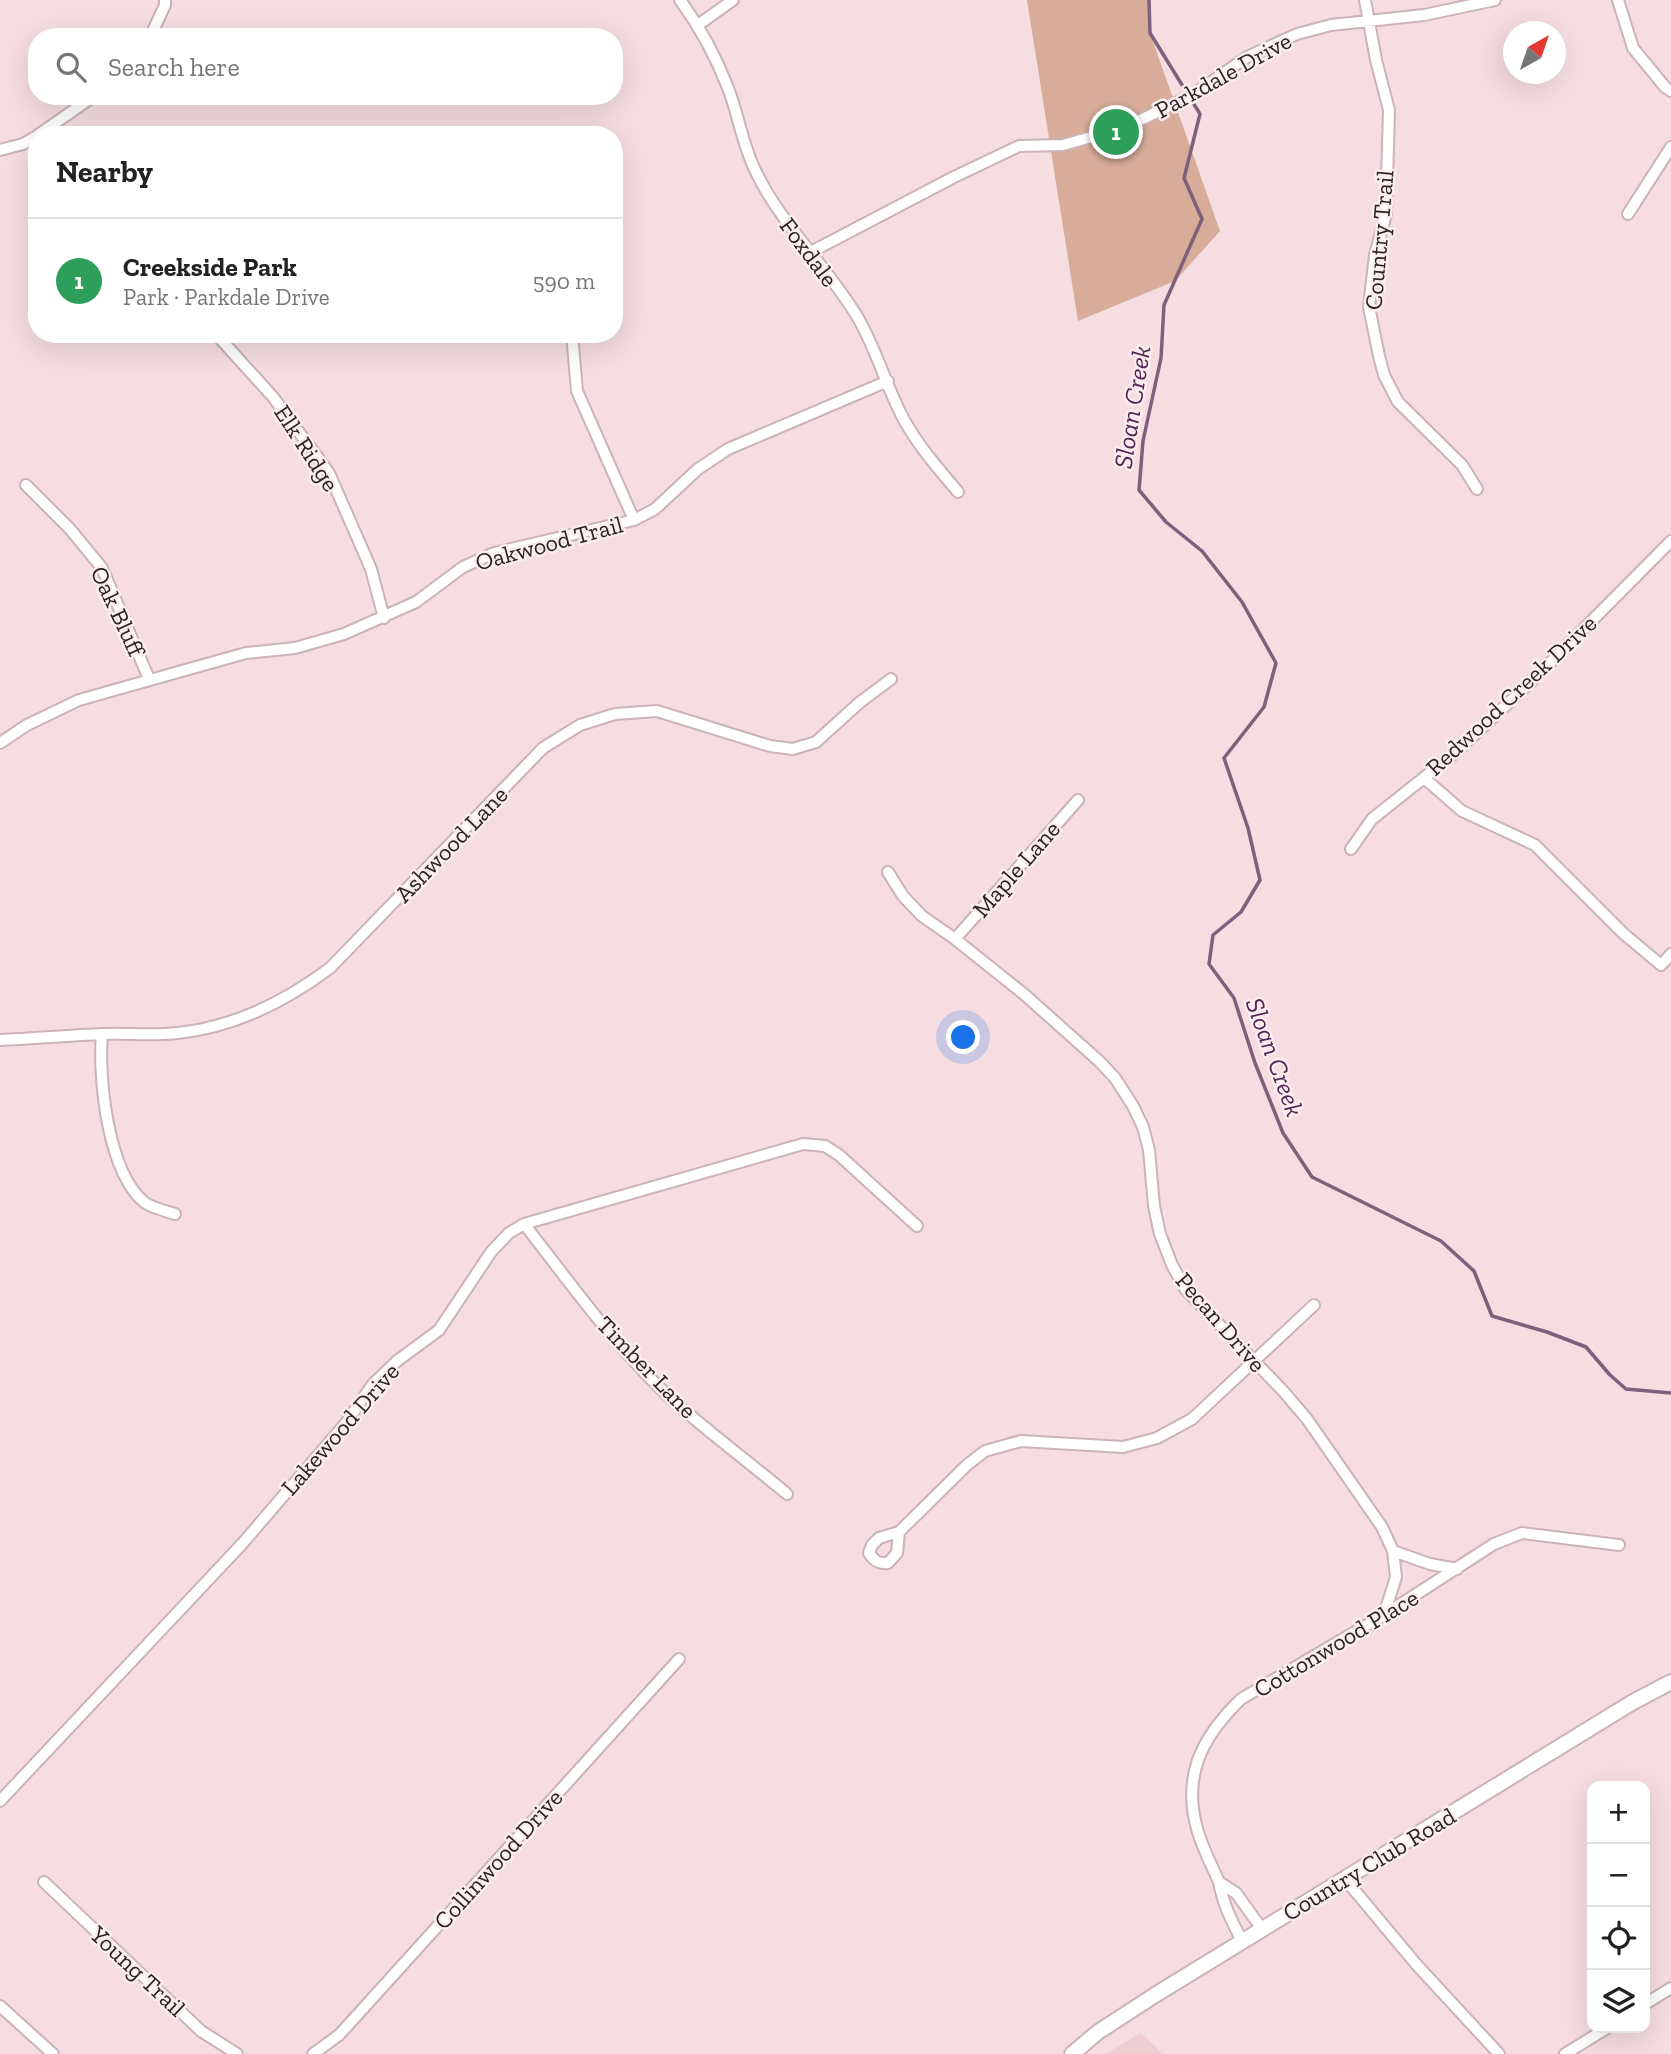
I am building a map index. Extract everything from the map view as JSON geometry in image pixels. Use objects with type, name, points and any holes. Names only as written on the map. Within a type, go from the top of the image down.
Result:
[{"type":"main road","name":"Country Club Road","points":[[1072,2054],[1098,2032],[1155,1995],[1633,1702],[1671,1682]]},
{"type":"street","points":[[154,28],[165,0]]},
{"type":"street","name":"Foxdale","points":[[680,0],[698,25],[729,89],[755,172],[780,215],[811,252],[857,316],[875,350],[899,411],[932,460],[958,492]]},
{"type":"street","points":[[698,25],[733,0]]},
{"type":"street","name":"Country Trail","points":[[1365,0],[1389,110],[1386,214],[1375,255],[1369,307],[1379,356],[1384,375],[1398,402],[1462,465],[1477,489]]},
{"type":"street","name":"Parkdale Drive","points":[[811,252],[1019,146],[1081,142],[1125,128],[1194,94],[1247,57],[1297,34],[1369,20],[1424,15],[1495,0]]},
{"type":"street","points":[[1618,0],[1633,48],[1671,91]]},
{"type":"street","points":[[51,126],[81,105]]},
{"type":"street","points":[[0,149],[28,141]]},
{"type":"street","points":[[1628,214],[1671,147]]},
{"type":"street","name":"Elk Ridge","points":[[224,343],[273,397],[329,473],[371,569],[384,618]]},
{"type":"street","points":[[573,343],[577,391],[634,520]]},
{"type":"street","name":"Oakwood Trail","points":[[0,743],[27,725],[68,705],[149,679],[246,653],[316,643],[384,618],[416,602],[463,567],[494,553],[634,520],[655,509],[698,469],[728,449],[888,382]]},
{"type":"street","name":"Oak Bluff","points":[[26,485],[70,529],[102,568],[149,679]]},
{"type":"street","name":"Redwood Creek Drive","points":[[1351,849],[1372,819],[1455,753],[1534,679],[1671,541]]},
{"type":"street","name":"Ashwood Lane","points":[[0,1040],[102,1034],[177,1034],[242,1018],[308,985],[361,938],[543,748],[580,725],[615,714],[657,712],[770,746],[793,749],[816,742],[859,703],[891,679]]},
{"type":"street","points":[[1424,778],[1462,811],[1535,845],[1624,934],[1661,965],[1671,954]]},
{"type":"street","name":"Maple Lane","points":[[955,939],[1078,800]]},
{"type":"street","name":"Pecan Drive","points":[[888,872],[903,896],[922,916],[1025,995],[1115,1078],[1143,1128],[1149,1150],[1154,1206],[1160,1234],[1172,1265],[1186,1290],[1307,1419],[1381,1527],[1393,1551],[1396,1577],[1384,1615]]},
{"type":"street","points":[[102,1034],[99,1063],[108,1127],[121,1171],[145,1203],[175,1214]]},
{"type":"street","name":"Lakewood Drive","points":[[0,1801],[242,1544],[346,1423],[373,1384],[397,1361],[439,1330],[491,1252],[509,1233],[524,1224],[803,1144],[825,1146],[839,1155],[917,1226]]},
{"type":"street","name":"Timber Lane","points":[[524,1224],[592,1310],[668,1394],[787,1494]]},
{"type":"street","points":[[899,1532],[967,1465],[985,1451],[1021,1441],[1123,1447],[1157,1438],[1192,1419],[1314,1305]]},
{"type":"street","name":"Cottonwood Place","points":[[1243,1942],[1232,1923],[1219,1882],[1198,1832],[1192,1803],[1195,1766],[1206,1739],[1221,1718],[1241,1699],[1384,1615],[1494,1544],[1522,1533],[1619,1545]]},
{"type":"street","points":[[1393,1551],[1430,1564],[1457,1569]]},
{"type":"street","name":"Collinwood Drive","points":[[313,2054],[339,2035],[679,1659]]},
{"type":"street","points":[[1345,1879],[1416,1964],[1499,2054]]},
{"type":"street","name":"Young Trail","points":[[44,1882],[201,2031],[237,2054]]},
{"type":"street","name":"Cottonwood Place","points":[[1219,1882],[1236,1893],[1262,1929]]},
{"type":"street","points":[[1650,2001],[1671,1988]]},
{"type":"street","points":[[0,2006],[53,2054]]},
{"type":"street","points":[[1564,2054],[1599,2033]]},
{"type":"shaded area","points":[[1027,0],[1149,0],[1150,33],[1220,231],[1175,281],[1078,321]]},
{"type":"shaded area","points":[[1141,2033],[1163,2054],[1105,2054]]},
{"type":"waterway","name":"Sloan Creek","points":[[1149,0],[1150,33],[1200,114],[1184,178],[1202,219],[1164,305],[1161,358],[1143,441],[1139,490],[1166,522],[1202,551],[1242,602],[1276,663],[1264,707],[1224,758],[1248,828],[1260,880],[1241,912],[1213,935],[1209,964],[1234,998],[1255,1063],[1283,1133],[1312,1177],[1441,1241],[1474,1271],[1492,1316],[1586,1347],[1626,1389],[1671,1393]]},
{"type":"place","name":"Creekside Park","points":[[1116,132]]}]
